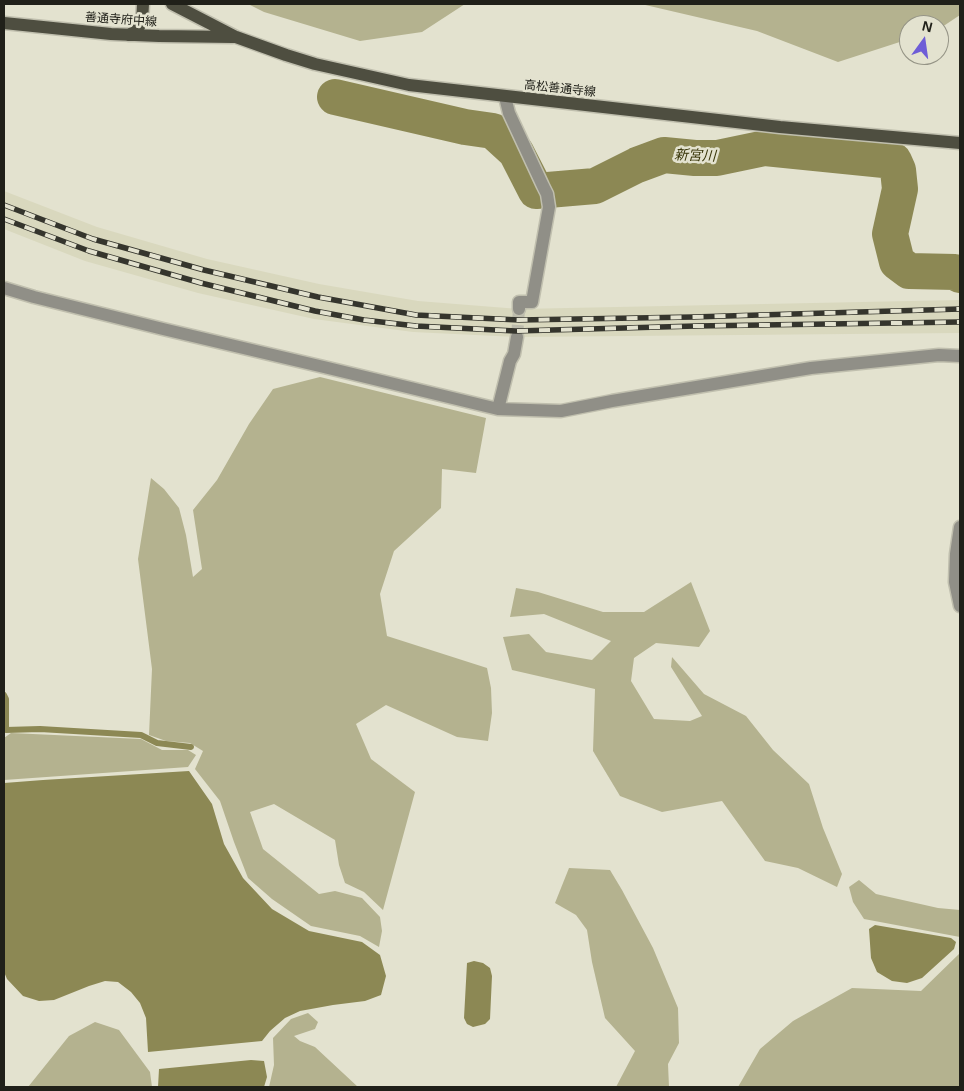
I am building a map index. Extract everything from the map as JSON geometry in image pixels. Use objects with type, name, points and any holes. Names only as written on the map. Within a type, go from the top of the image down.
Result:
[{"type":"main road","points":[[128,35],[136,31],[142,22],[143,4]]},
{"type":"main road","name":"高松善通寺線","points":[[172,4],[236,37],[286,55],[315,64],[409,85],[780,127],[960,143]]},
{"type":"main road","name":"善通寺府中線","points":[[4,24],[128,35],[236,37]]},
{"type":"street","points":[[505,96],[509,113],[545,190],[549,207],[532,302],[519,302],[519,309]]},
{"type":"street","points":[[4,288],[163,330],[498,409],[560,411],[811,368],[939,356],[960,356]]},
{"type":"street","points":[[498,409],[517,337]]},
{"type":"street","points":[[960,527],[956,554],[956,582],[960,606]]},
{"type":"shaded area","points":[[248,4],[465,4],[422,32],[360,41],[264,12]]},
{"type":"shaded area","points":[[641,4],[960,4],[960,15],[949,22],[949,15],[899,15],[899,42],[838,62],[757,31]]},
{"type":"shaded area","points":[[4,191],[97,227],[207,259],[319,284],[418,301],[519,309],[960,300],[960,333],[517,337],[413,332],[314,319],[198,293],[85,261],[4,229]]},
{"type":"shaded area","points":[[320,377],[486,418],[476,473],[442,469],[441,508],[394,551],[380,594],[387,636],[487,668],[491,688],[492,713],[488,741],[457,737],[386,705],[356,724],[371,759],[415,792],[383,910],[364,892],[345,883],[339,865],[335,840],[274,804],[250,812],[263,849],[319,894],[335,891],[362,898],[380,917],[382,931],[379,947],[360,936],[311,926],[272,899],[248,878],[220,801],[195,769],[203,751],[190,743],[166,741],[149,735],[152,669],[138,559],[151,478],[164,489],[179,508],[193,577],[202,569],[193,510],[217,480],[249,424],[273,389]]},
{"type":"shaded area","points":[[691,582],[710,631],[699,647],[656,643],[634,658],[631,681],[654,719],[690,721],[702,716],[671,667],[672,657],[704,694],[746,716],[773,750],[809,784],[823,828],[842,874],[837,887],[798,868],[765,861],[722,801],[662,812],[620,796],[593,751],[595,689],[512,670],[503,637],[529,634],[546,652],[592,660],[611,641],[544,614],[510,617],[516,588],[538,592],[603,612],[644,612]]},
{"type":"shaded area","points":[[11,733],[141,739],[162,750],[188,750],[196,755],[188,767],[4,780],[4,738]]},
{"type":"shaded area","points":[[189,771],[212,804],[224,844],[243,878],[272,909],[309,931],[362,942],[380,955],[386,976],[381,995],[365,1001],[300,1011],[285,1018],[262,1041],[148,1052],[146,1018],[140,1003],[131,992],[118,982],[105,981],[54,1000],[39,1001],[23,996],[7,979],[4,972],[4,783]]},
{"type":"shaded area","points":[[569,868],[610,870],[653,948],[678,1008],[679,1043],[668,1064],[669,1087],[616,1087],[635,1051],[605,1018],[592,962],[587,930],[576,915],[555,903]]},
{"type":"shaded area","points":[[859,880],[876,894],[938,908],[960,910],[960,937],[864,919],[853,902],[849,887]]},
{"type":"shaded area","points":[[875,925],[951,938],[956,942],[954,949],[922,978],[907,983],[892,981],[877,972],[871,958],[869,929]]},
{"type":"shaded area","points":[[960,953],[960,1087],[738,1087],[760,1049],[793,1021],[852,988],[921,991]]},
{"type":"shaded area","points":[[474,961],[483,963],[490,968],[492,976],[490,1019],[485,1024],[473,1027],[467,1024],[464,1018],[467,963]]},
{"type":"shaded area","points":[[308,1013],[318,1022],[315,1029],[294,1036],[300,1041],[315,1047],[358,1087],[269,1087],[274,1065],[273,1038],[291,1019]]},
{"type":"shaded area","points":[[95,1022],[119,1030],[150,1072],[152,1087],[28,1087],[69,1036]]},
{"type":"shaded area","points":[[251,1060],[264,1061],[267,1077],[264,1087],[158,1087],[159,1069]]},
{"type":"waterway","name":"新宮川","points":[[335,97],[465,127],[493,131],[516,152],[536,191],[595,186],[637,165],[664,155],[717,158],[765,148],[894,161],[898,170],[900,189],[890,234],[897,262],[909,271],[955,272],[960,275]]},
{"type":"waterway","points":[[4,695],[6,699],[6,730],[40,729],[141,735],[157,743],[191,747]]},
{"type":"tunnel","points":[[517,337],[519,309]]},
{"type":"railway","points":[[4,205],[93,239],[204,270],[318,297],[416,315],[519,320],[960,309]]},
{"type":"railway","points":[[4,219],[89,251],[201,283],[315,311],[364,320],[416,326],[516,331],[960,322]]}]
